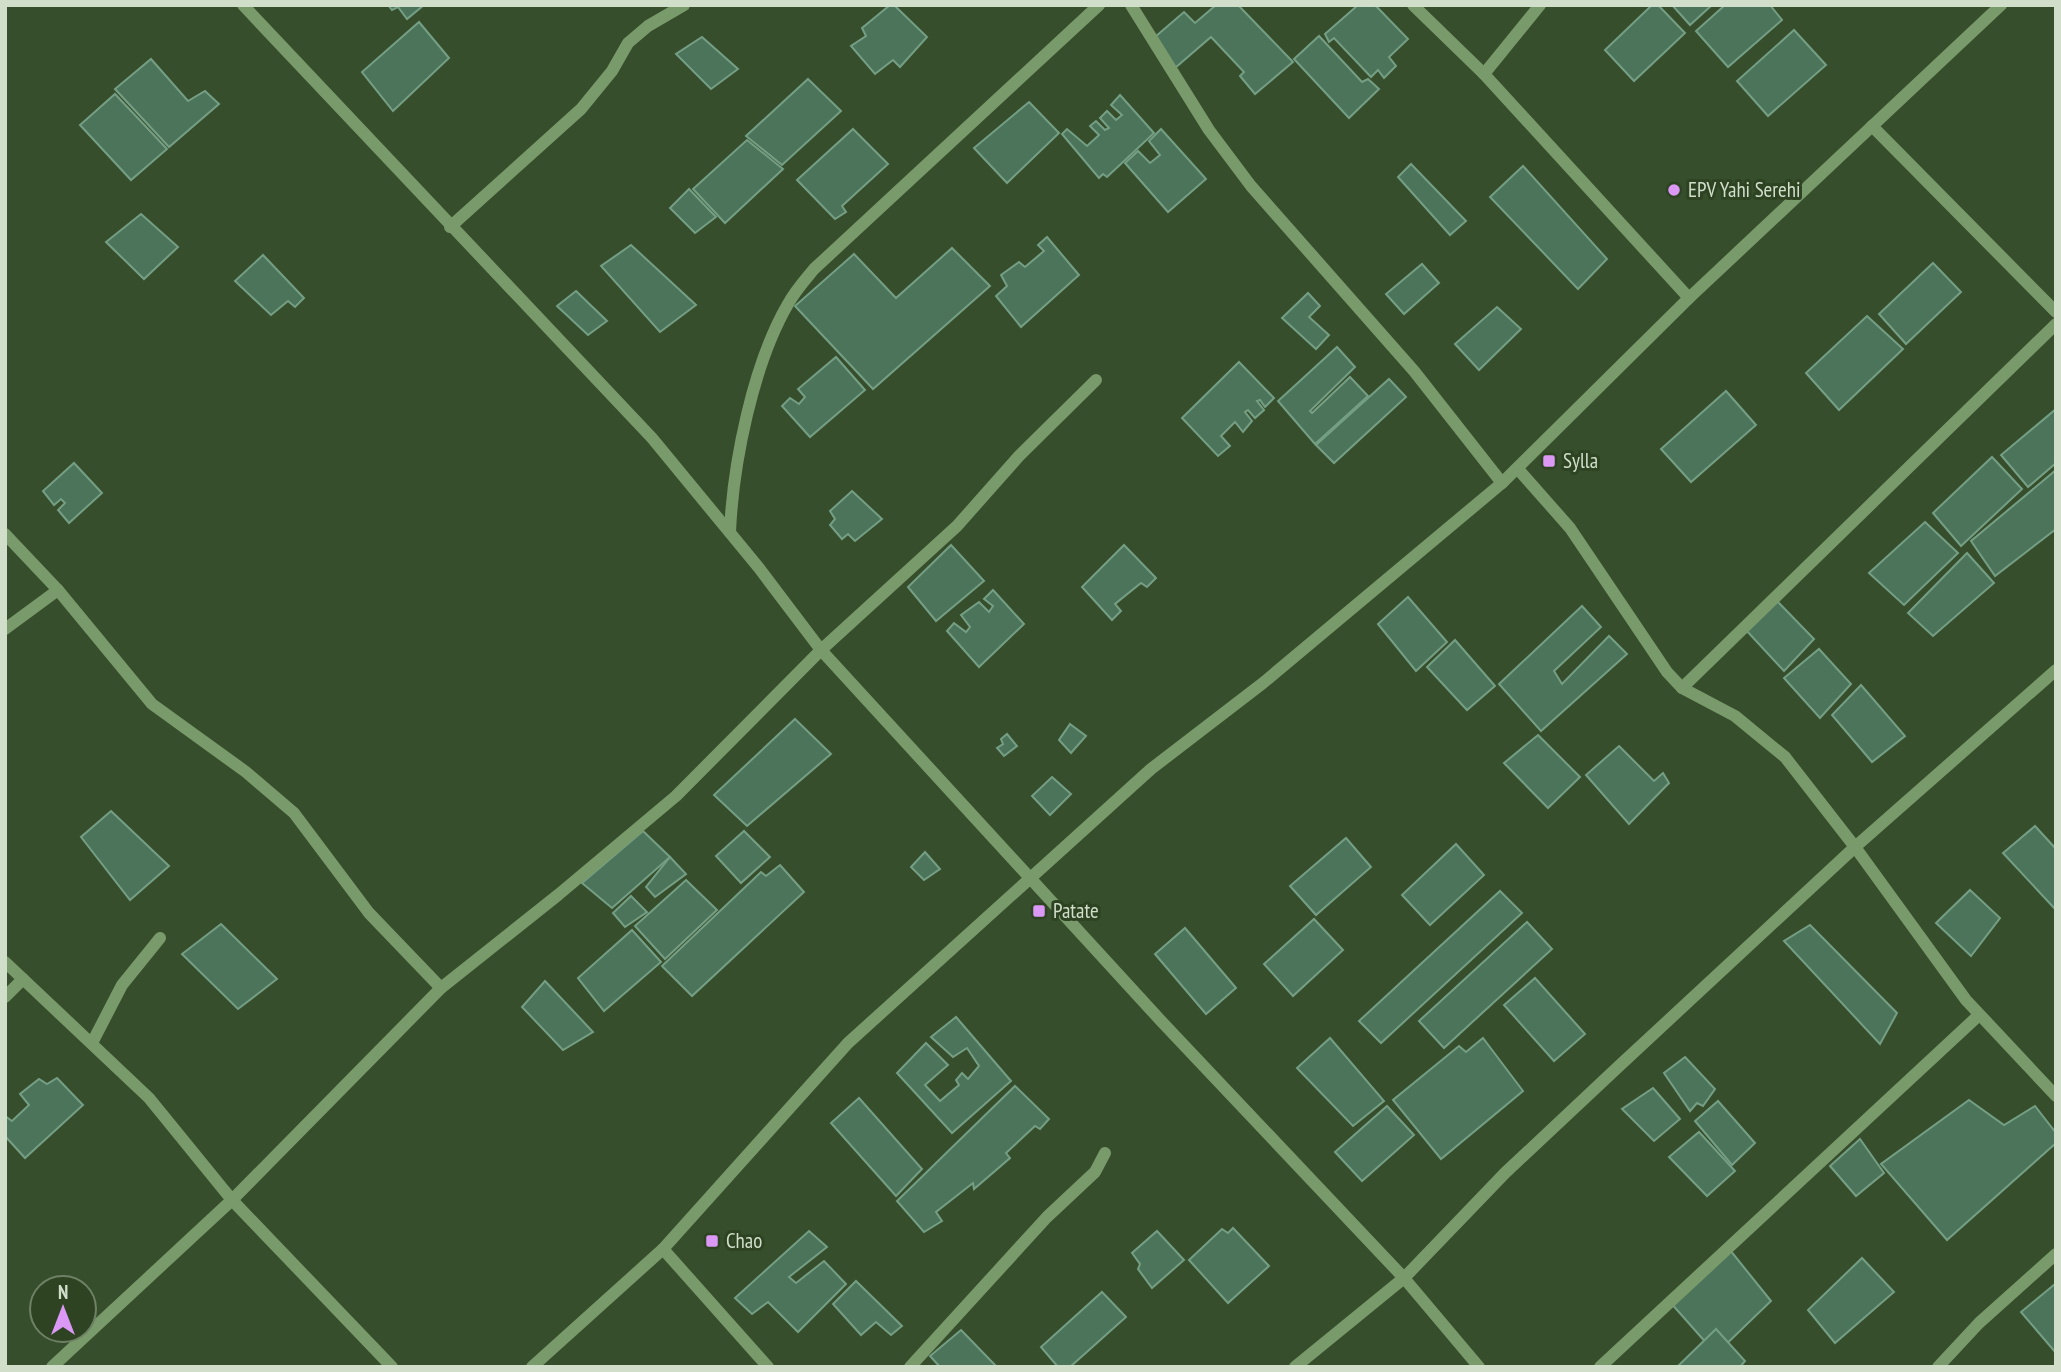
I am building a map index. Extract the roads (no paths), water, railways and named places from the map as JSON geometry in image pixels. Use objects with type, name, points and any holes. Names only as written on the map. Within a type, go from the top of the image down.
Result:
[{"type":"street","points":[[243,5],[652,438],[730,532],[821,650],[1170,1032],[1404,1278],[1479,1367]]},
{"type":"street","points":[[450,227],[581,108],[612,71],[628,43],[666,9],[684,5]]},
{"type":"street","points":[[730,532],[732,481],[745,424],[764,362],[788,304],[814,268],[1100,5]]},
{"type":"street","points":[[1131,5],[1209,130],[1251,186],[1413,371],[1503,483]]},
{"type":"street","points":[[1413,5],[1484,74],[1633,240],[1689,298]]},
{"type":"street","points":[[1484,74],[1540,5]]},
{"type":"street","points":[[532,1367],[663,1249],[848,1043],[1151,769],[1263,683],[1503,483],[1689,298],[2001,5]]},
{"type":"street","points":[[1872,126],[2056,312]]},
{"type":"street","points":[[1682,688],[2056,324]]},
{"type":"street","points":[[52,1367],[232,1200],[441,988],[676,796],[821,650],[957,526],[1019,456],[1096,380]]},
{"type":"street","points":[[1518,469],[1570,528],[1667,672],[1682,688],[1735,716],[1763,736],[1810,787],[1979,1015],[2056,1096]]},
{"type":"street","points":[[5,534],[58,590],[152,704],[246,772],[294,813],[369,913],[441,988]]},
{"type":"street","points":[[5,629],[58,590]]},
{"type":"street","points":[[1295,1367],[1404,1278],[1506,1173],[1855,847],[2054,676]]},
{"type":"street","points":[[92,1043],[122,985],[160,938]]},
{"type":"street","points":[[5,962],[149,1098],[232,1200],[392,1367]]},
{"type":"street","points":[[5,997],[23,979]]},
{"type":"street","points":[[1600,1367],[1979,1015]]},
{"type":"street","points":[[911,1367],[1047,1217],[1095,1172],[1105,1153]]},
{"type":"street","points":[[663,1249],[768,1367]]},
{"type":"street","points":[[1938,1367],[1979,1323],[2056,1254]]},
{"type":"place","name":"EPV Yahi Serehi","points":[[1674,190]]},
{"type":"place","name":"Sylla","points":[[1549,461]]},
{"type":"place","name":"Patate","points":[[1039,911]]},
{"type":"place","name":"Chao","points":[[712,1241]]}]
